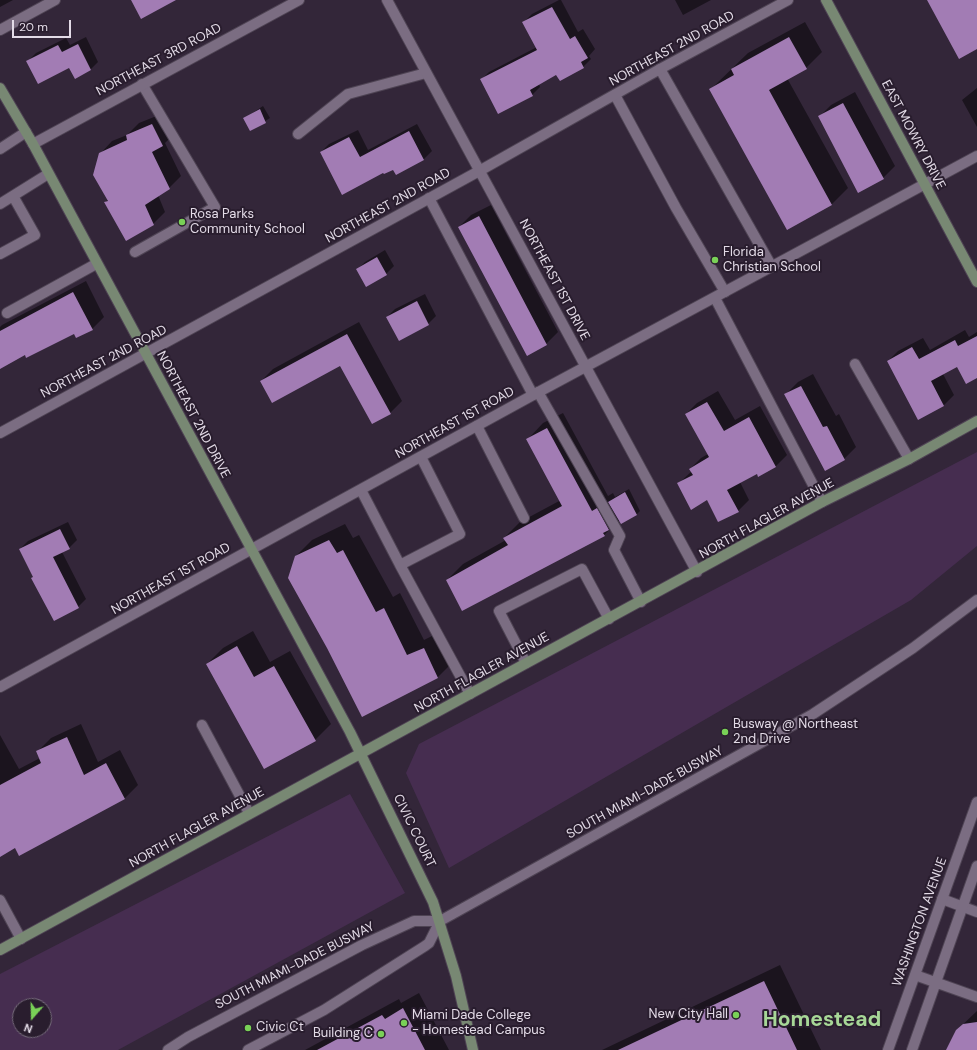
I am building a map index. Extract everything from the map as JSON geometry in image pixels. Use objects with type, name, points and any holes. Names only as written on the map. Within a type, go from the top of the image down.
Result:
[{"type":"street","points":[[0,30],[55,0]]},
{"type":"street","name":"NORTHEAST 3RD ROAD","points":[[32,144],[299,0]]},
{"type":"street","name":"NORTHEAST 1ST DRIVE","points":[[387,0],[696,572]]},
{"type":"street","name":"NORTHEAST 2ND ROAD","points":[[0,433],[788,0]]},
{"type":"street","name":"EAST MOWRY DRIVE","points":[[826,0],[977,282]]},
{"type":"street","points":[[660,69],[772,267]]},
{"type":"street","points":[[298,134],[348,94],[426,73]]},
{"type":"street","points":[[134,252],[215,207],[142,84]]},
{"type":"street","name":"NORTHEAST 2ND DRIVE","points":[[0,88],[26,132],[362,755]]},
{"type":"street","points":[[615,95],[676,208],[725,292]]},
{"type":"street","points":[[0,149],[26,132]]},
{"type":"street","name":"NORTHEAST 1ST ROAD","points":[[0,687],[536,393],[977,156]]},
{"type":"street","points":[[0,204],[48,174]]},
{"type":"street","points":[[0,254],[35,235],[13,196]]},
{"type":"street","points":[[429,198],[536,393],[620,536],[614,550],[642,602]]},
{"type":"street","points":[[7,313],[96,264]]},
{"type":"street","points":[[715,298],[822,502]]},
{"type":"street","points":[[855,364],[909,459]]},
{"type":"street","name":"NORTH FLAGLER AVENUE","points":[[0,950],[249,813],[362,755],[526,663],[642,602],[822,502],[909,459],[977,421]]},
{"type":"street","points":[[477,426],[524,518]]},
{"type":"street","points":[[400,565],[460,534],[421,457]]},
{"type":"street","points":[[360,490],[470,694]]},
{"type":"street","points":[[526,663],[499,611],[582,569],[609,619]]},
{"type":"street","name":"SOUTH MIAMI-DADE BUSWAY","points":[[168,1050],[188,1037],[362,944],[414,921],[440,921],[807,718],[913,648],[977,600]]},
{"type":"street","points":[[202,725],[249,813]]},
{"type":"street","name":"CIVIC COURT","points":[[362,755],[426,886],[440,921],[456,976],[473,1050]]},
{"type":"street","name":"WASHINGTON AVENUE","points":[[888,1050],[977,802]]},
{"type":"street","points":[[912,1050],[977,866]]},
{"type":"street","points":[[942,899],[977,912]]},
{"type":"street","points":[[0,900],[20,939]]},
{"type":"street","points":[[248,1050],[324,1010],[429,943],[440,921]]},
{"type":"street","points":[[915,975],[977,997]]},
{"type":"shaded area","points":[[977,452],[977,546],[911,600],[449,868],[406,773],[419,744]]},
{"type":"shaded area","points":[[350,794],[405,893],[118,1050],[0,1050],[0,974]]},
{"type":"building","points":[[131,0],[176,0],[141,19]]},
{"type":"building","points":[[927,0],[977,0],[977,49],[959,59]]},
{"type":"building","points":[[552,7],[570,39],[575,36],[588,58],[581,62],[584,68],[560,81],[556,75],[530,90],[533,96],[498,114],[480,79],[537,50],[522,22]]},
{"type":"building","points":[[789,37],[807,69],[769,90],[832,205],[787,230],[709,89],[734,75],[731,69]]},
{"type":"building","points":[[78,44],[91,70],[75,79],[69,68],[38,84],[26,61],[58,45],[62,52]]},
{"type":"building","points":[[843,103],[884,179],[858,193],[818,116]]},
{"type":"building","points":[[260,109],[266,123],[250,131],[243,118]]},
{"type":"building","points":[[152,124],[163,146],[152,152],[170,189],[145,205],[154,225],[126,241],[104,202],[108,201],[93,175],[99,153],[127,140],[126,135]]},
{"type":"building","points":[[409,131],[424,160],[396,175],[393,170],[384,174],[383,173],[342,195],[320,152],[349,137],[360,157]]},
{"type":"building","points":[[479,216],[547,345],[527,356],[458,227]]},
{"type":"building","points":[[377,257],[387,275],[366,287],[356,269]]},
{"type":"building","points":[[73,292],[93,330],[76,338],[74,334],[26,358],[25,355],[0,369],[0,331]]},
{"type":"building","points":[[417,301],[429,325],[399,341],[386,317]]},
{"type":"building","points":[[347,334],[391,414],[372,424],[340,366],[272,403],[260,381]]},
{"type":"building","points":[[977,336],[977,378],[966,384],[957,367],[931,381],[944,406],[918,420],[887,361],[912,347],[919,359],[955,340],[958,346]]},
{"type":"building","points":[[801,386],[823,427],[827,426],[845,460],[825,471],[784,394]]},
{"type":"building","points":[[707,402],[724,431],[749,417],[776,467],[758,477],[757,474],[727,490],[739,512],[718,522],[707,500],[691,510],[677,483],[693,475],[689,469],[709,457],[685,414]]},
{"type":"building","points":[[547,428],[592,511],[597,508],[609,530],[603,533],[605,536],[462,611],[446,580],[508,545],[503,538],[562,506],[526,439]]},
{"type":"building","points":[[625,492],[637,515],[621,524],[608,502]]},
{"type":"building","points":[[60,529],[70,549],[53,557],[79,608],[54,621],[31,578],[33,577],[19,549]]},
{"type":"building","points":[[329,540],[337,553],[343,550],[376,612],[384,608],[407,655],[424,648],[438,678],[362,717],[327,648],[288,578],[295,556]]},
{"type":"building","points":[[237,646],[254,677],[274,666],[316,741],[264,769],[206,664]]},
{"type":"building","points":[[67,737],[84,775],[106,763],[125,799],[19,856],[15,848],[0,857],[0,785],[41,763],[36,751]]},
{"type":"building","name":"New City Hall","points":[[764,981],[797,1050],[618,1050]]},
{"type":"building","name":"Miami Dade College - Homestead Campus","points":[[403,1008],[425,1050],[317,1050],[382,1015],[385,1019]]},
{"type":"building","points":[[977,1022],[977,1050],[946,1050],[956,1030],[963,1024]]},
{"type":"place","name":"Rosa Parks Community School","points":[[182,222]]},
{"type":"place","name":"Florida Christian School","points":[[715,260]]},
{"type":"place","name":"Busway @ Northeast 2nd Drive","points":[[725,732]]},
{"type":"place","name":"New City Hall","points":[[736,1015]]},
{"type":"place","name":"Miami Dade College - Homestead Campus","points":[[404,1023]]},
{"type":"place","name":"Civic Ct","points":[[248,1028]]},
{"type":"place","name":"Building C","points":[[381,1034]]},
{"type":"district","name":"Homestead","points":[[822,1020]]}]
